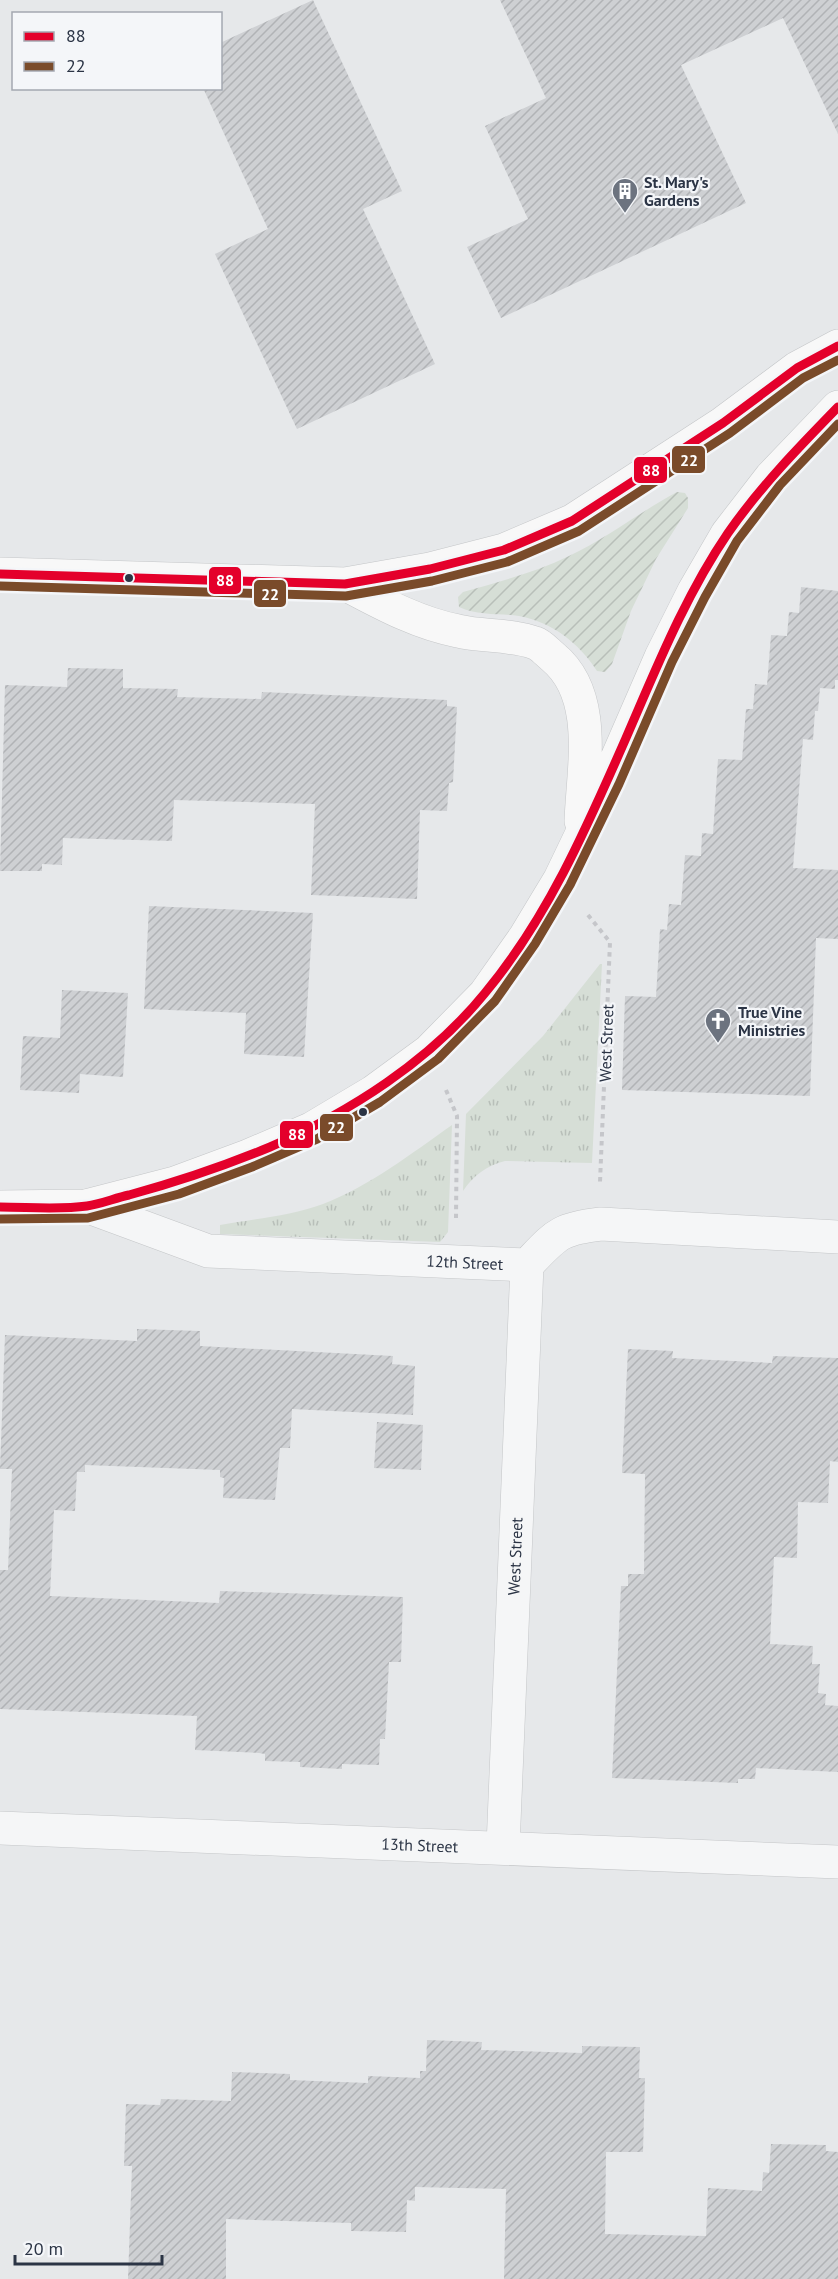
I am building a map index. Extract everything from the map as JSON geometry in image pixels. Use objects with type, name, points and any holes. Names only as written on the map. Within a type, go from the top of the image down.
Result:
[{"type":"main road","points":[[0,574],[345,584],[430,569],[504,550],[572,522],[723,423],[797,368],[838,346]]},
{"type":"main road","points":[[429,1051],[485,994],[525,937],[560,879],[608,779],[661,657],[694,591],[727,534],[771,477],[838,407]]},
{"type":"main road","points":[[345,584],[402,614],[458,632],[508,637],[537,643],[562,664],[578,695],[585,724],[581,832]]},
{"type":"main road","name":"12th Street","points":[[0,1207],[86,1206],[175,1183],[248,1156],[311,1129],[373,1092],[429,1051]]},
{"type":"street","name":"12th Street","points":[[86,1206],[208,1251],[526,1265],[556,1235],[577,1227],[601,1224],[838,1237]]},
{"type":"street","name":"West Street","points":[[503,1848],[526,1265]]},
{"type":"street","name":"13th Street","points":[[0,1828],[838,1862]]},
{"type":"path","name":"West Street","points":[[560,879],[610,942],[600,1173],[601,1224]]},
{"type":"path","points":[[429,1051],[457,1116],[456,1261]]},
{"type":"green space","points":[[677,492],[685,493],[688,498],[688,508],[656,559],[631,611],[612,664],[605,672],[597,671],[582,651],[564,635],[543,623],[519,616],[481,613],[459,607],[458,597],[463,592],[530,572],[569,556]]},
{"type":"green space","points":[[602,964],[592,1163],[505,1161],[481,1172],[463,1191],[466,1114],[543,1036]]},
{"type":"green space","points":[[452,1125],[448,1232],[440,1242],[220,1234],[220,1225],[298,1212],[340,1197],[390,1168]]},
{"type":"building","points":[[313,0],[402,191],[363,209],[435,364],[297,429],[215,254],[268,229],[204,90],[222,90],[222,42]]},
{"type":"building","points":[[500,0],[838,0],[838,134],[783,18],[681,65],[746,203],[501,318],[467,247],[528,219],[485,126],[546,98]]},
{"type":"building","points":[[801,587],[838,591],[838,680],[835,680],[835,689],[820,688],[818,711],[815,711],[813,740],[803,739],[793,868],[838,870],[838,939],[816,938],[810,1096],[622,1090],[625,996],[656,997],[660,929],[667,930],[669,904],[681,905],[685,855],[701,856],[702,833],[713,834],[718,759],[742,760],[746,709],[753,709],[755,684],[767,685],[771,635],[787,636],[789,612],[799,613]]},
{"type":"building","points":[[68,668],[123,669],[123,688],[178,689],[177,697],[261,699],[262,692],[447,700],[447,706],[457,707],[453,782],[449,783],[447,811],[420,810],[417,899],[311,895],[315,804],[174,800],[172,841],[63,838],[62,865],[42,864],[42,871],[0,871],[5,685],[67,687]]},
{"type":"building","points":[[149,906],[313,913],[304,1057],[244,1054],[246,1013],[144,1009]]},
{"type":"building","points":[[62,990],[128,993],[123,1077],[80,1074],[79,1093],[20,1090],[23,1036],[60,1038]]},
{"type":"building","points":[[137,1329],[200,1331],[200,1346],[393,1356],[392,1364],[415,1366],[413,1415],[292,1409],[290,1448],[280,1448],[275,1500],[223,1498],[224,1478],[220,1477],[220,1470],[85,1465],[85,1472],[77,1472],[75,1511],[54,1510],[50,1596],[219,1603],[220,1591],[403,1597],[401,1662],[389,1662],[385,1739],[380,1739],[379,1765],[342,1764],[342,1769],[300,1767],[300,1762],[265,1761],[265,1754],[259,1753],[195,1750],[197,1716],[0,1709],[0,1570],[8,1570],[12,1469],[0,1469],[5,1335],[137,1341]]},
{"type":"building","points":[[628,1349],[673,1351],[672,1358],[772,1363],[773,1356],[838,1358],[838,1462],[830,1461],[828,1503],[798,1502],[797,1558],[774,1557],[770,1644],[813,1646],[812,1664],[820,1664],[818,1693],[826,1694],[825,1705],[838,1706],[838,1772],[756,1768],[755,1779],[738,1779],[738,1783],[612,1778],[621,1586],[628,1586],[628,1574],[644,1574],[645,1474],[622,1473]]},
{"type":"building","points":[[377,1422],[423,1425],[421,1470],[374,1468]]},
{"type":"building","points":[[427,2040],[482,2042],[481,2050],[582,2053],[582,2046],[640,2047],[639,2078],[645,2078],[643,2152],[606,2152],[605,2234],[706,2236],[708,2188],[762,2191],[763,2172],[769,2173],[771,2144],[826,2145],[826,2151],[838,2152],[838,2279],[504,2279],[506,2189],[415,2187],[415,2201],[407,2200],[406,2232],[351,2231],[351,2223],[226,2219],[226,2279],[128,2279],[132,2166],[124,2166],[126,2104],[160,2105],[161,2099],[231,2101],[232,2072],[290,2074],[290,2080],[368,2083],[368,2076],[420,2078],[420,2071],[426,2071]]},
{"type":"transit line","name":"88","points":[[0,574],[345,584],[430,569],[504,550],[572,521],[723,423],[797,368],[838,346]]},
{"type":"transit line","name":"22","points":[[0,586],[346,596],[432,581],[507,562],[579,531],[730,433],[803,378],[838,360]]},
{"type":"transit line","name":"88","points":[[0,1207],[55,1208],[92,1205],[165,1185],[235,1161],[300,1133],[359,1101],[439,1041],[485,993],[528,934],[547,903],[581,838],[672,633],[698,582],[728,533],[794,452],[838,407]]},
{"type":"transit line","name":"22","points":[[0,1219],[88,1218],[179,1194],[252,1167],[317,1139],[380,1102],[438,1059],[495,1001],[535,944],[570,885],[619,784],[672,662],[737,541],[780,485],[838,424]]},
{"type":"place","name":"St. Mary's Gardens","points":[[625,214]]},
{"type":"place","name":"True Vine Ministries","points":[[718,1044]]}]
